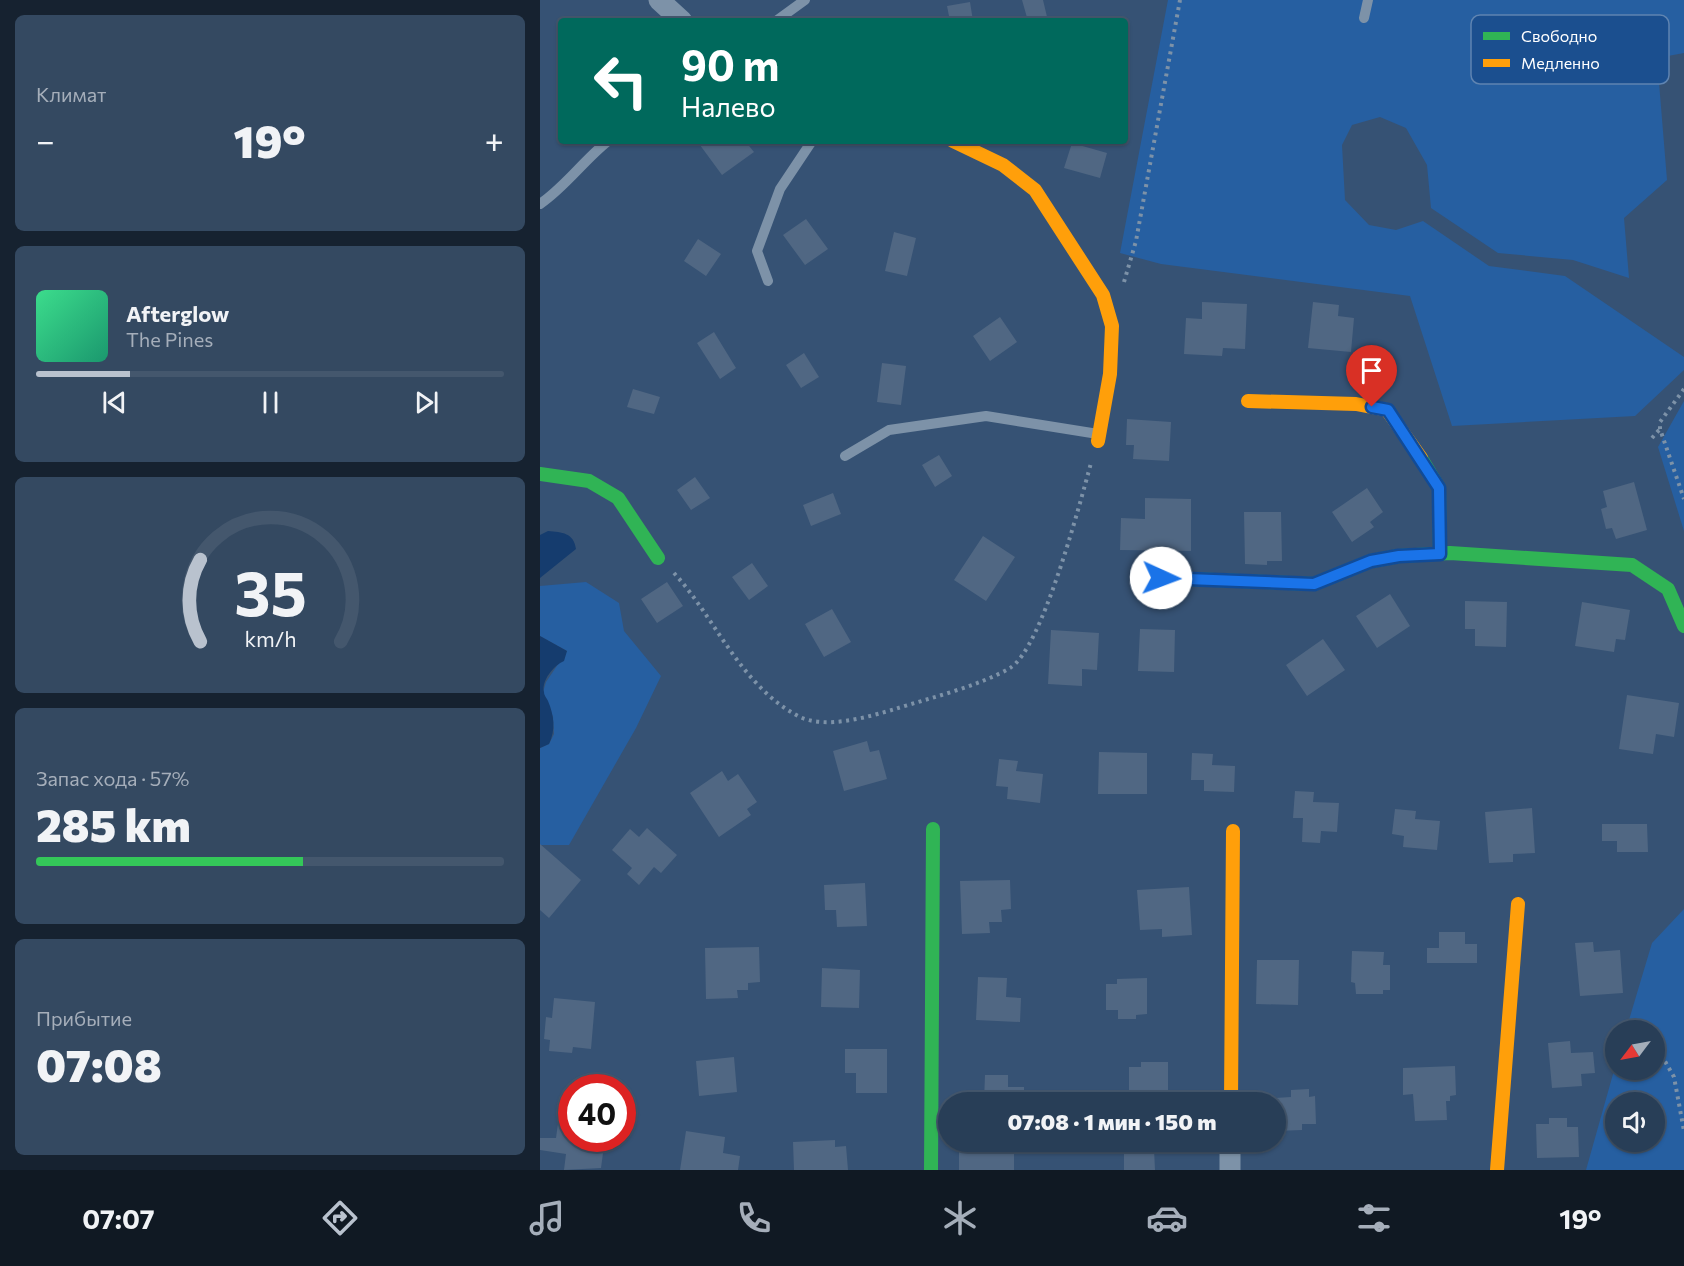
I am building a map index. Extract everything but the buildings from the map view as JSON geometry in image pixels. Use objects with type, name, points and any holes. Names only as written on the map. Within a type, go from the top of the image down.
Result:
[{"type":"street","points":[[659,0],[679,18]]},
{"type":"street","points":[[959,144],[1003,165],[1035,190],[1103,295],[1112,326],[1110,375],[1098,438]]},
{"type":"street","points":[[1248,401],[1356,404],[1388,410],[1439,488],[1440,554]]},
{"type":"street","points":[[540,474],[589,481],[618,498],[658,558]]},
{"type":"street","points":[[1140,577],[1314,584],[1371,561],[1399,556],[1440,554],[1632,565],[1668,589],[1684,626]]},
{"type":"street","points":[[931,1170],[933,829]]},
{"type":"street","points":[[1231,1092],[1233,831]]},
{"type":"street","points":[[1497,1170],[1518,904]]},
{"type":"street","points":[[1230,1152],[1230,1170]]},
{"type":"lane","points":[[780,18],[805,0]]},
{"type":"lane","points":[[1364,18],[1368,0]]},
{"type":"lane","points":[[540,204],[554,195],[590,156],[604,144]]},
{"type":"lane","points":[[768,281],[757,251],[780,189],[810,144]]},
{"type":"lane","points":[[845,456],[889,430],[986,416],[1098,438]]},
{"type":"path","points":[[1124,283],[1136,241],[1180,0]]},
{"type":"path","points":[[1684,389],[1660,422],[1660,429],[1684,499]]},
{"type":"path","points":[[1652,438],[1660,429]]},
{"type":"path","points":[[658,558],[676,575],[734,657],[763,689],[798,717],[821,723],[883,712],[942,694],[1011,667],[1025,654],[1065,551],[1098,438]]},
{"type":"path","points":[[1665,1061],[1674,1077],[1684,1131]]},
{"type":"shaded area","points":[[1168,0],[1684,0],[1684,53],[1669,56],[1669,15],[1471,15],[1471,84],[1659,84],[1667,180],[1624,218],[1629,278],[1573,260],[1498,253],[1431,208],[1427,165],[1406,128],[1380,117],[1352,125],[1342,145],[1345,200],[1369,225],[1396,230],[1423,221],[1489,266],[1565,276],[1684,357],[1684,370],[1635,416],[1452,426],[1410,296],[1161,264],[1120,253]]},
{"type":"shaded area","points":[[1684,401],[1684,531],[1658,447]]},
{"type":"shaded area","points":[[548,531],[570,537],[576,549],[540,578],[540,535]]},
{"type":"shaded area","points":[[586,582],[619,603],[624,631],[661,676],[636,728],[569,845],[540,845],[540,748],[549,744],[554,734],[553,717],[543,692],[546,682],[567,651],[540,636],[540,586]]},
{"type":"shaded area","points":[[540,636],[567,651],[564,661],[552,670],[544,683],[544,693],[552,712],[553,728],[549,744],[540,748]]},
{"type":"shaded area","points":[[1684,909],[1684,1170],[1586,1170],[1605,1103],[1605,1152],[1665,1152],[1665,1092],[1608,1092],[1611,1080],[1665,1080],[1665,1020],[1629,1020],[1652,943]]},
{"type":"traffic: fast","points":[[1421,458],[1439,488],[1440,554]]},
{"type":"traffic: fast","points":[[540,474],[589,481],[618,498],[658,558]]},
{"type":"traffic: fast","points":[[1140,577],[1314,584],[1371,561],[1399,556],[1450,553],[1632,565],[1668,589],[1684,626]]},
{"type":"traffic: fast","points":[[931,1170],[933,829]]},
{"type":"traffic: slow","points":[[959,144],[1003,165],[1035,190],[1103,295],[1112,326],[1110,374],[1098,441]]},
{"type":"traffic: slow","points":[[1248,401],[1356,404],[1387,410],[1421,458]]},
{"type":"traffic: slow","points":[[1231,1092],[1233,831]]},
{"type":"traffic: slow","points":[[1497,1170],[1518,904]]},
{"type":"route","points":[[1161,578],[1314,584],[1371,561],[1399,556],[1440,554],[1439,488],[1431,472],[1388,410],[1372,407]]}]
